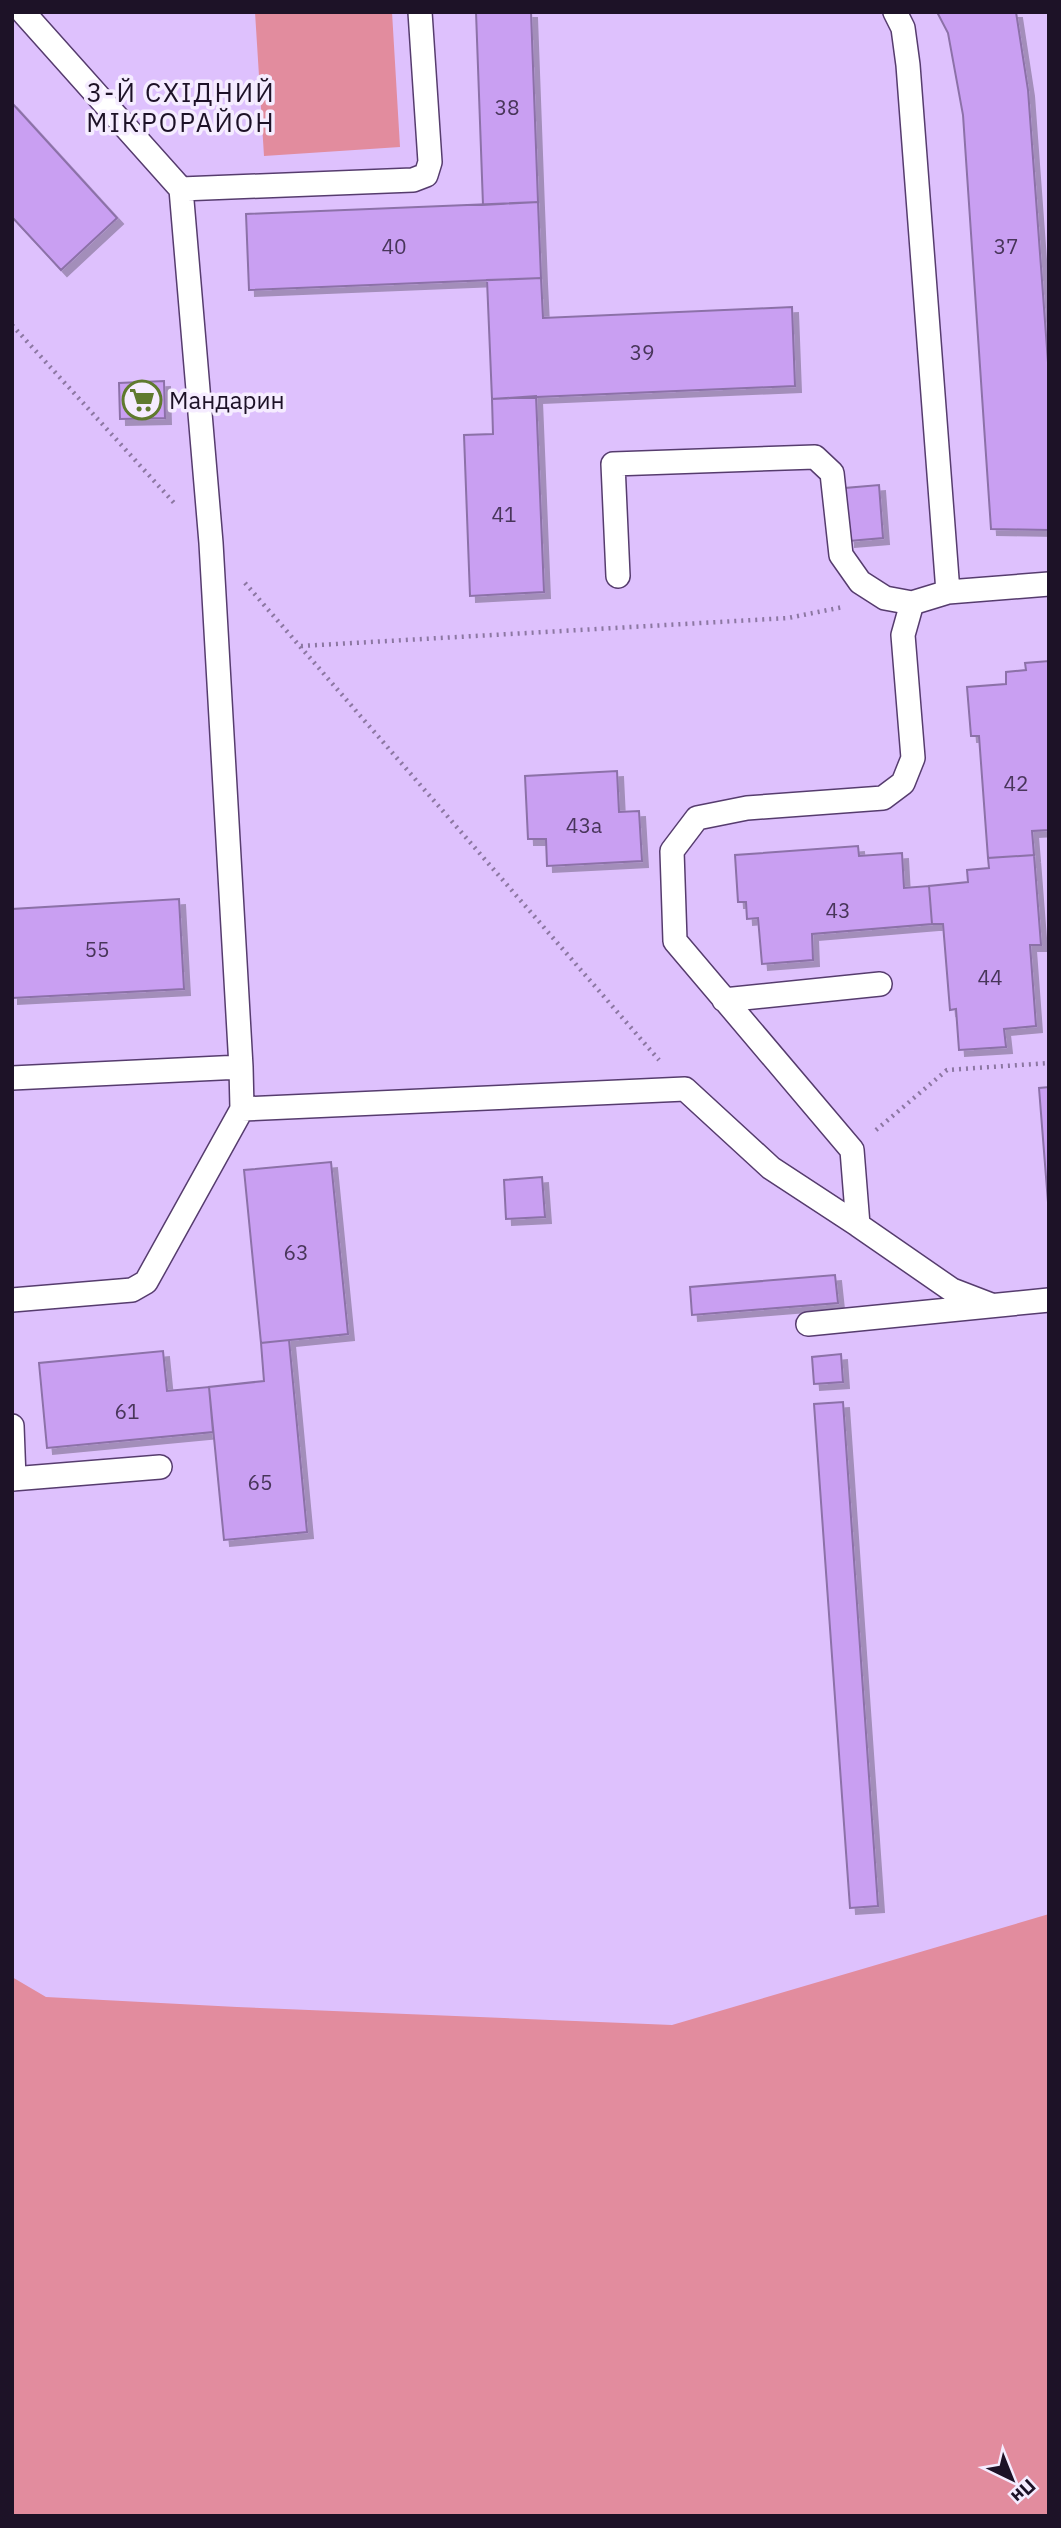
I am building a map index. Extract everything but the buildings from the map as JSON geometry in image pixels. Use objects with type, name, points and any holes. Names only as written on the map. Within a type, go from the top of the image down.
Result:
[{"type":"lane","points":[[12,1300],[132,1290],[140,1287],[146,1282],[242,1110],[211,543],[181,189],[23,12]]},
{"type":"lane","points":[[181,189],[413,180],[426,175],[430,162],[420,12]]},
{"type":"lane","points":[[895,12],[903,27],[908,65],[948,593]]},
{"type":"lane","points":[[618,576],[613,464],[814,457],[832,473],[841,555],[860,582],[885,598],[912,603],[948,593],[1049,584]]},
{"type":"lane","points":[[858,1225],[852,1150],[675,941],[672,851],[697,818],[747,808],[883,798],[903,783],[913,758],[903,635],[912,603]]},
{"type":"lane","points":[[724,1000],[880,984]]},
{"type":"lane","points":[[12,1077],[241,1067]]},
{"type":"lane","points":[[242,1110],[685,1089],[771,1168],[952,1290],[991,1305]]},
{"type":"lane","points":[[808,1324],[1049,1300]]},
{"type":"lane","points":[[12,1426],[13,1479],[160,1467]]},
{"type":"path","points":[[12,325],[211,543],[685,1089]]},
{"type":"path","points":[[300,646],[788,618],[885,598]]},
{"type":"path","points":[[852,1150],[947,1070],[1049,1063]]},
{"type":"shaded area","points":[[255,12],[392,12],[400,147],[264,156]]},
{"type":"shaded area","points":[[1049,1914],[1049,2516],[12,2516],[12,1977],[46,1997],[672,2025]]},
{"type":"place","name":"Мандарин","points":[[142,400]]},
{"type":"district","name":"3-Й СХІДНИЙ МІКРОРАЙОН","points":[[181,107]]}]
